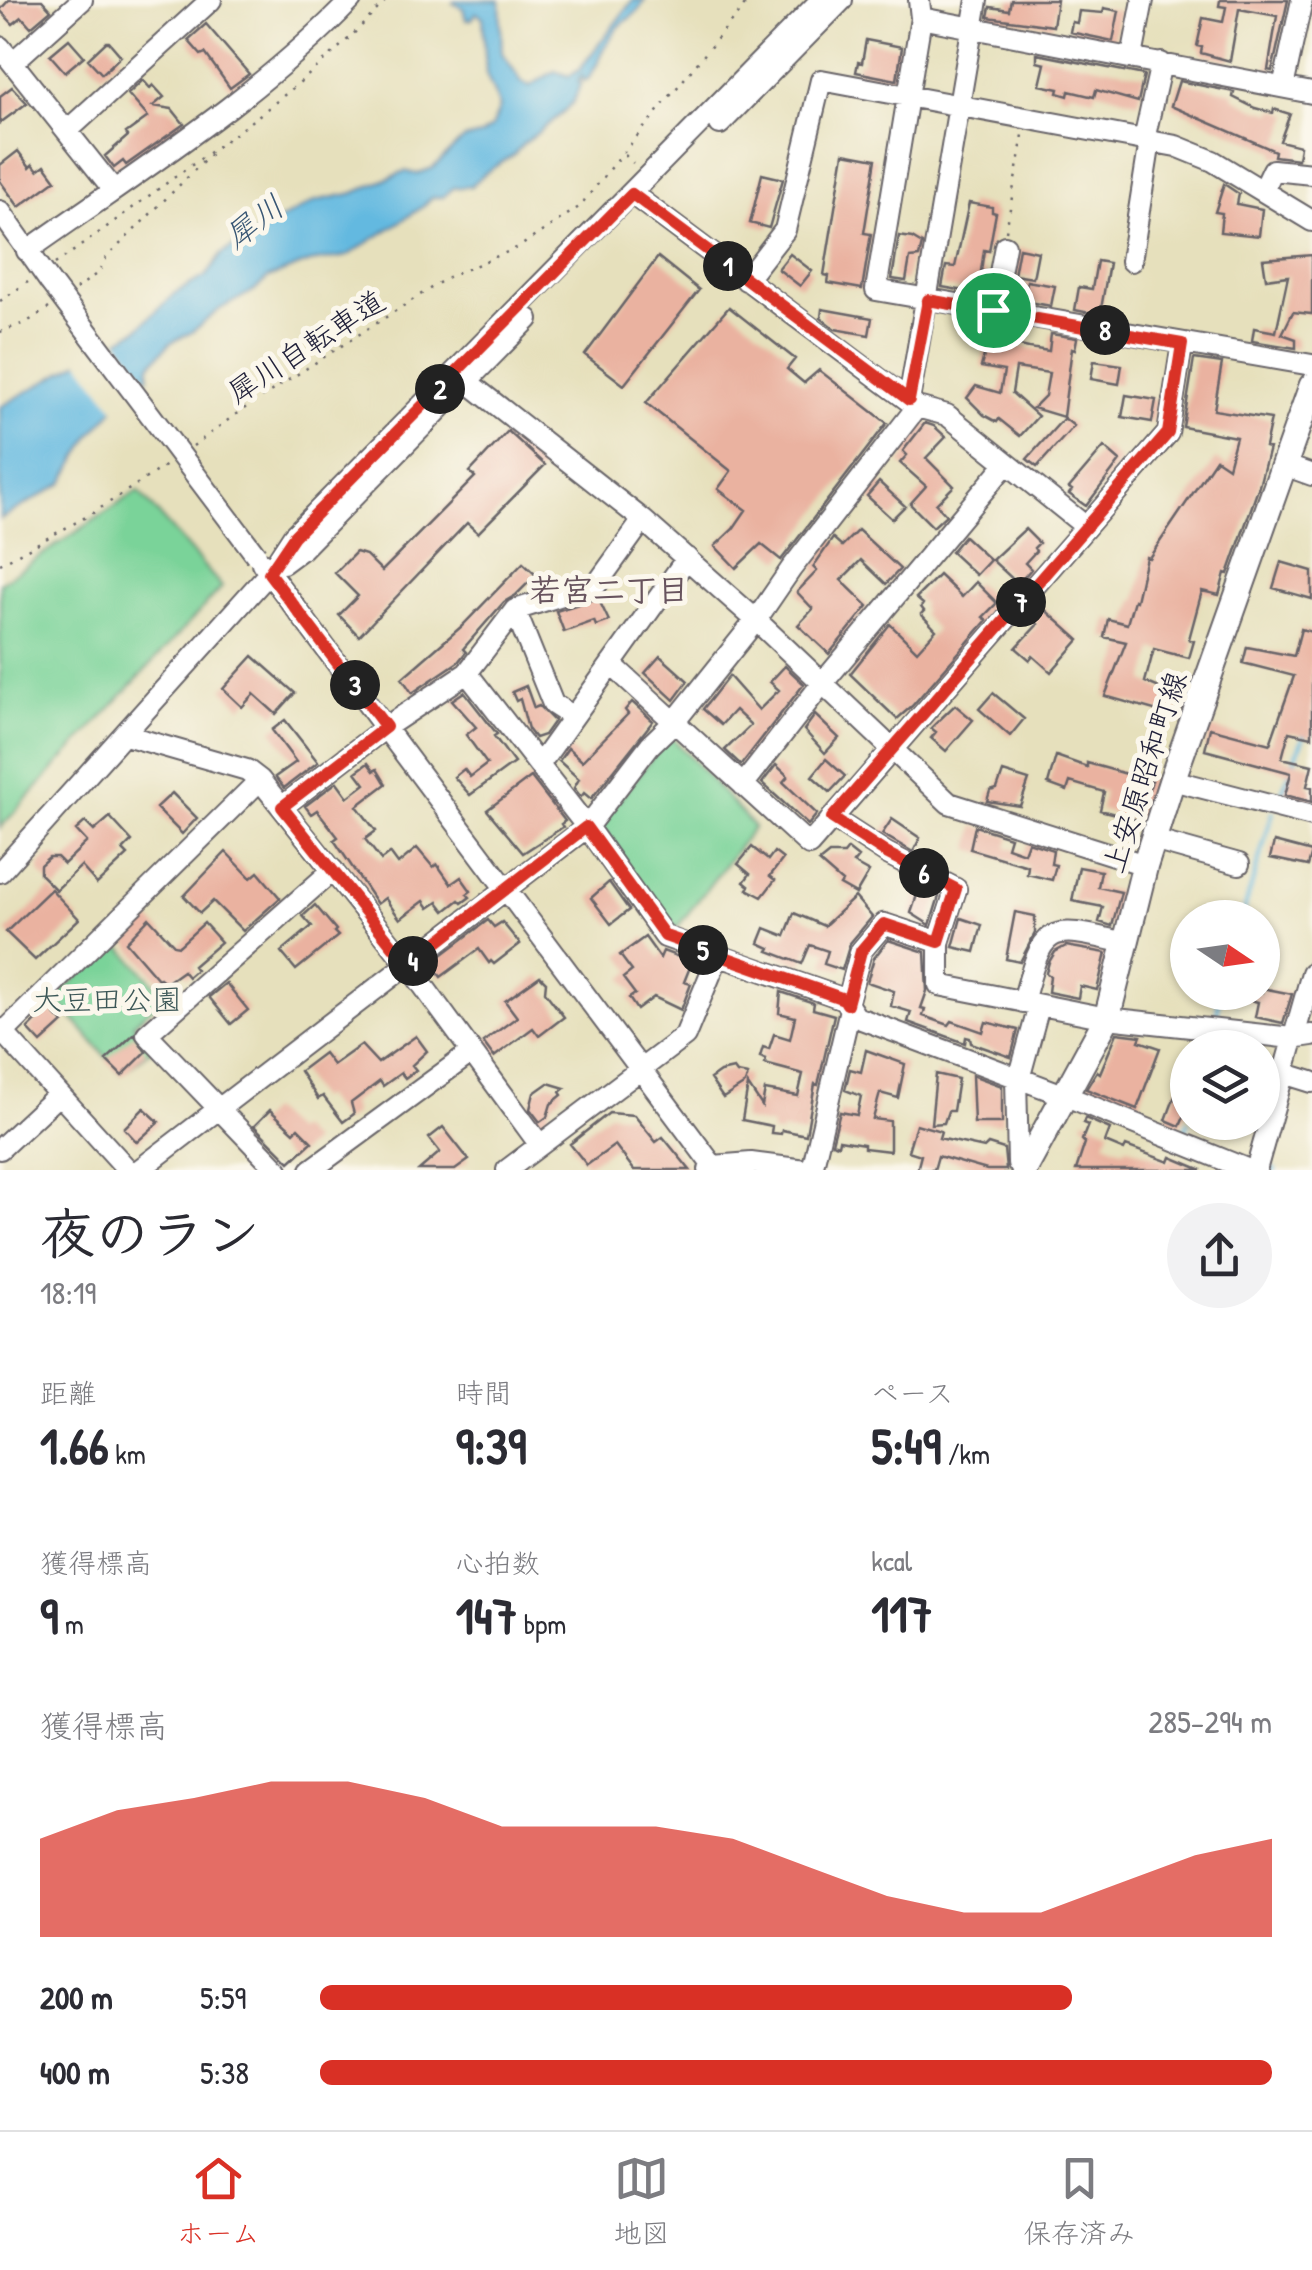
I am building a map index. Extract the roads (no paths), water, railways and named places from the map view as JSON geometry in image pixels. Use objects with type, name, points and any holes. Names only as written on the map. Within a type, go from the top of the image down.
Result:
[{"type":"main road","name":"上安原昭和町線","points":[[1025,1168],[1107,1018],[1149,852],[1172,780],[1312,386]]},
{"type":"street","points":[[82,0],[7,54],[113,190]]},
{"type":"street","points":[[67,131],[211,0]]},
{"type":"street","points":[[27,251],[209,122],[330,23],[351,0]]},
{"type":"street","points":[[0,872],[269,573],[294,536],[461,378],[637,198],[820,0]]},
{"type":"street","points":[[637,198],[842,0]]},
{"type":"street","points":[[139,1170],[586,827],[756,620],[913,404],[978,0]]},
{"type":"street","points":[[1132,57],[1143,0]]},
{"type":"street","points":[[1283,87],[1302,0]]},
{"type":"street","points":[[1312,92],[973,26],[920,9],[876,290],[1312,364]]},
{"type":"street","points":[[1131,262],[1161,63]]},
{"type":"street","points":[[746,280],[785,230],[820,80],[1176,146],[1213,160],[1312,222]]},
{"type":"street","points":[[1263,191],[1273,170],[1312,174]]},
{"type":"street","points":[[637,198],[913,404],[947,415],[1084,526]]},
{"type":"street","points":[[0,211],[50,286],[386,727],[713,1169],[750,1162],[804,1170]]},
{"type":"street","points":[[993,310],[1005,246]]},
{"type":"street","points":[[611,664],[809,845],[1168,433],[1182,344]]},
{"type":"street","points":[[461,378],[643,520],[756,620],[949,803],[1149,852],[1239,864]]},
{"type":"street","points":[[744,785],[821,685],[1006,464]]},
{"type":"street","points":[[1284,465],[1311,475]]},
{"type":"street","points":[[282,807],[386,727],[467,673],[515,610],[597,584],[643,520]]},
{"type":"street","points":[[538,766],[686,558]]},
{"type":"street","points":[[515,610],[553,704],[573,717]]},
{"type":"street","points":[[467,673],[665,936],[844,999],[856,1017],[1252,1170],[1283,1073],[1302,1036],[1312,973]]},
{"type":"street","points":[[125,735],[247,770],[260,780],[408,965],[540,1144]]},
{"type":"street","points":[[128,1170],[1,1033],[260,780]]},
{"type":"street","points":[[1172,780],[1312,816]]},
{"type":"street","points":[[832,818],[886,853],[956,889],[939,942],[939,985],[1107,1018],[1302,1036]]},
{"type":"street","points":[[278,1170],[147,1034],[333,870]]},
{"type":"street","points":[[812,1170],[861,951],[884,924],[939,942]]},
{"type":"street","points":[[1025,1168],[1018,1163],[1018,1078],[1036,952],[1045,938],[1058,932],[1073,931],[1126,942]]},
{"type":"street","points":[[507,1170],[685,1036],[718,956]]},
{"type":"street","points":[[311,1170],[472,1052]]},
{"type":"street","points":[[1283,1073],[1312,1082]]},
{"type":"street","points":[[0,1149],[59,1094]]},
{"type":"water","points":[[500,0],[502,53],[522,82],[530,86],[555,71],[569,76],[579,70],[633,0],[645,0],[612,35],[588,79],[583,81],[582,76],[578,81],[574,101],[513,155],[471,186],[432,197],[347,256],[310,262],[268,278],[170,343],[150,365],[148,379],[91,435],[63,483],[0,519],[0,407],[138,329],[175,293],[206,276],[222,254],[255,233],[316,201],[354,193],[405,171],[416,174],[433,168],[463,139],[481,135],[492,127],[500,107],[486,74],[483,17],[476,13],[466,20],[463,8],[453,3]]},
{"type":"waterway","points":[[1294,762],[1305,733]]},
{"type":"waterway","points":[[1279,798],[1291,770]]},
{"type":"waterway","points":[[1247,900],[1273,812]]},
{"type":"waterway","points":[[1216,1020],[1217,1010]]},
{"type":"waterway","points":[[1270,1168],[1275,1170]]},
{"type":"district","name":"若宮二丁目","points":[[609,589]]},
{"type":"water label","name":"犀川","points":[[254,221]]},
{"type":"park label","name":"大豆田公園","points":[[107,999]]}]
